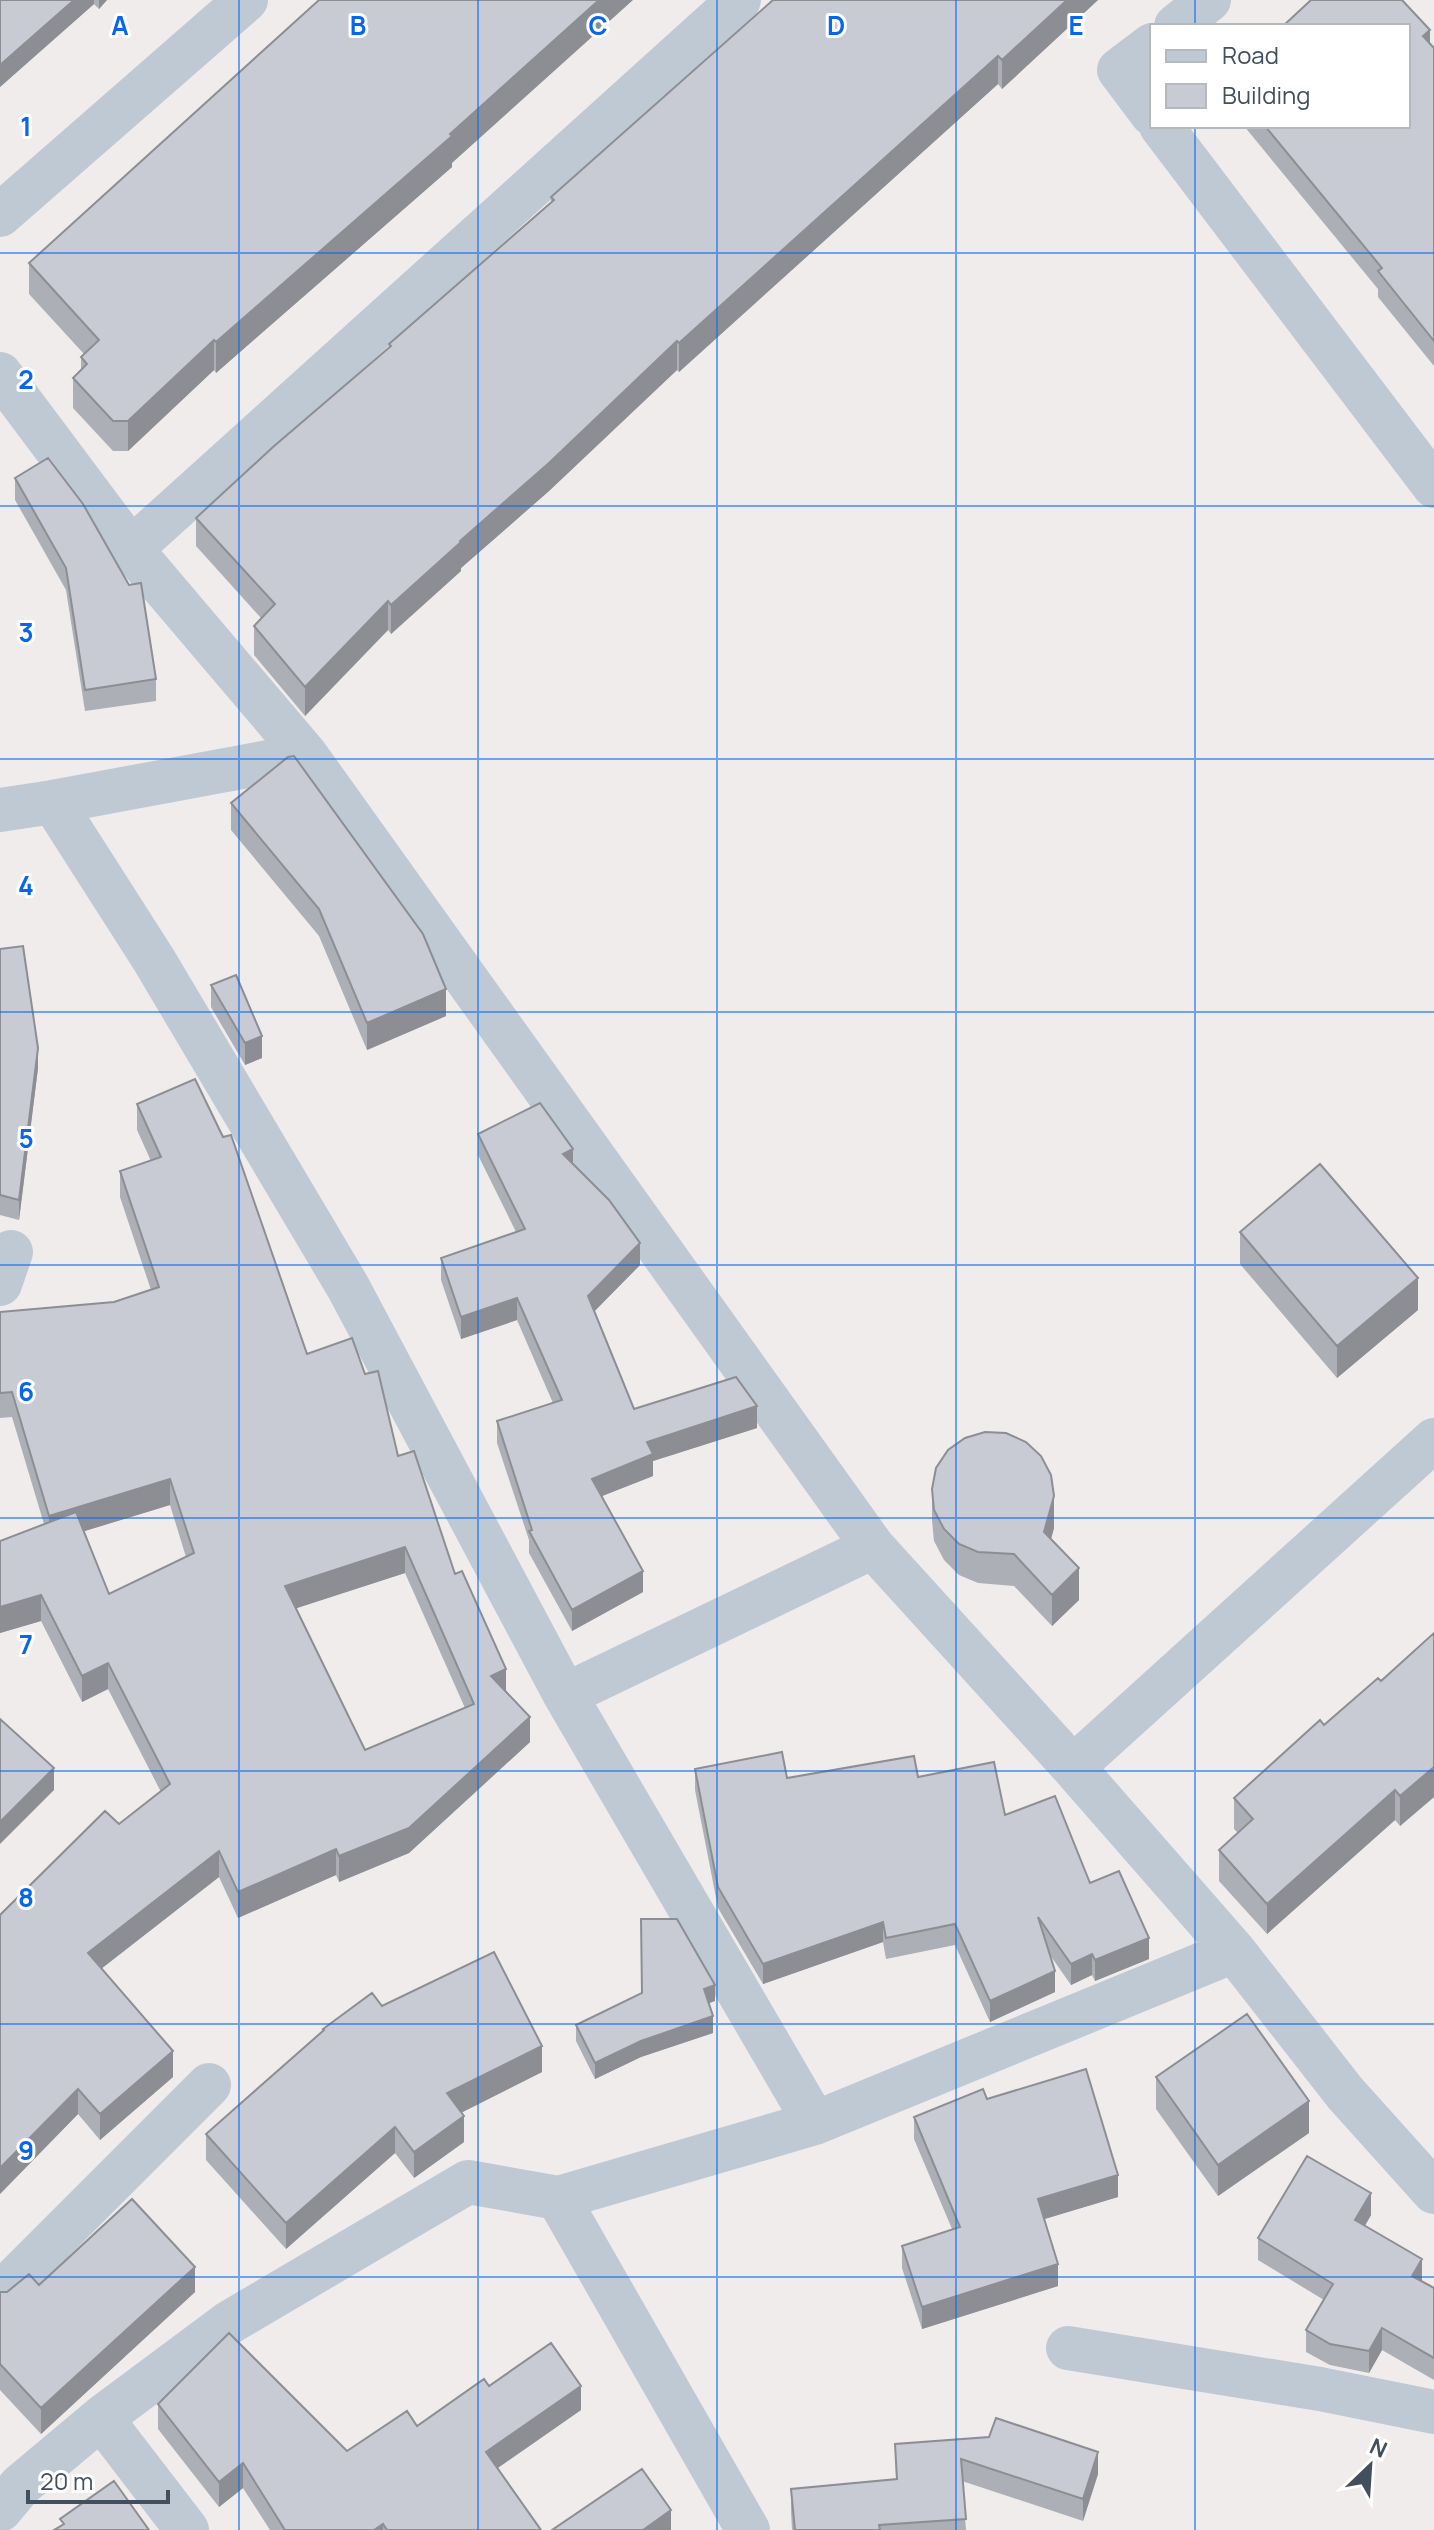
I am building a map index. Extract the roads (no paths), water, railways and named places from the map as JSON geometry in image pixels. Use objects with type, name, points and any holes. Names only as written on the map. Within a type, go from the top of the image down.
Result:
[{"type":"street","points":[[0,215],[246,0]]},
{"type":"street","points":[[131,549],[739,0]]},
{"type":"street","points":[[1179,24],[1209,0]]},
{"type":"street","points":[[1150,47],[1119,70],[1150,111]]},
{"type":"street","points":[[1163,128],[1432,478]]},
{"type":"street","points":[[0,374],[131,549],[306,755],[873,1547],[1073,1767],[1234,1951],[1345,2093],[1434,2192]]},
{"type":"street","points":[[0,810],[306,755]]},
{"type":"street","points":[[53,802],[154,960],[348,1287],[565,1695],[815,2123]]},
{"type":"street","points":[[1073,1767],[1434,1440]]},
{"type":"street","points":[[565,1695],[873,1547]]},
{"type":"street","points":[[7,2486],[230,2322],[468,2182],[558,2198],[815,2123],[1234,1951]]},
{"type":"street","points":[[0,2294],[209,2085]]},
{"type":"street","points":[[558,2198],[748,2530]]},
{"type":"street","points":[[1068,2348],[1320,2389],[1434,2412]]},
{"type":"street","points":[[101,2418],[187,2530]]}]
